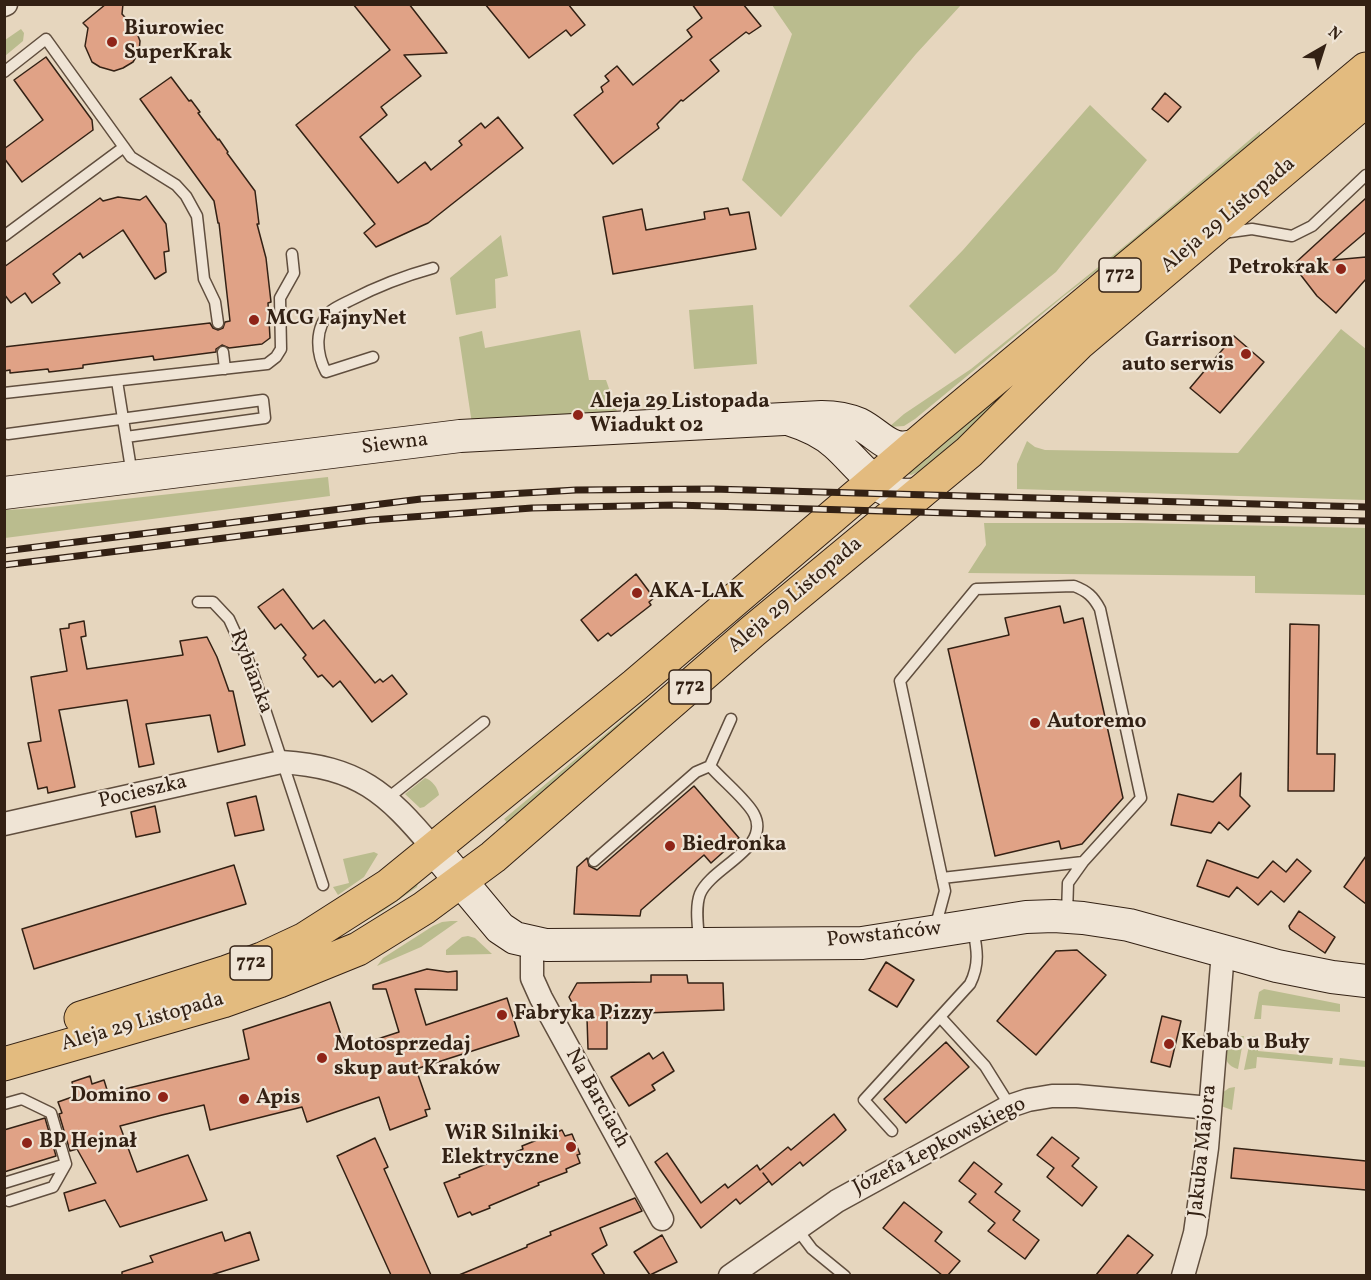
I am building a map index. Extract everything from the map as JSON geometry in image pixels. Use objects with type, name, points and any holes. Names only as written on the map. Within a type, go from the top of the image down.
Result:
[{"type":"main road","name":"Aleja 29 Listopada","points":[[7,1061],[262,959],[305,939],[388,886],[899,470],[1366,69]]},
{"type":"main road","name":"Aleja 29 Listopada","points":[[899,470],[969,452],[1077,344],[1366,100]]},
{"type":"main road","name":"Aleja 29 Listopada","points":[[7,1061],[223,1001],[327,963],[358,949],[395,927],[494,856],[753,631],[880,526],[899,470]]},
{"type":"street","name":"Siewna","points":[[4,493],[460,436],[822,417],[845,419],[867,429],[899,470]]},
{"type":"street","name":"Siewna","points":[[787,419],[899,470]]},
{"type":"street","points":[[281,762],[303,763],[346,774],[388,798],[434,849]]},
{"type":"street","name":"Pocieszka","points":[[4,824],[281,762]]},
{"type":"street","name":"Powstańców","points":[[434,849],[500,928],[515,938],[532,943],[561,946],[862,942],[1026,917],[1066,917],[1129,925],[1276,966],[1366,981]]},
{"type":"street","name":"Na Barciach","points":[[532,943],[532,978],[540,999],[662,1219]]},
{"type":"street","name":"Jakuba Majora","points":[[1183,1275],[1195,1233],[1207,1148],[1223,952]]},
{"type":"street","name":"Józefa Łepkowskiego","points":[[730,1275],[837,1201],[1010,1106],[1041,1097],[1060,1096],[1210,1108]]},
{"type":"lane","points":[[4,72],[46,39],[131,157],[176,185],[186,196],[197,216],[204,279],[215,302],[218,322]]},
{"type":"lane","points":[[4,236],[124,147]]},
{"type":"lane","points":[[1204,236],[1252,229],[1292,236],[1312,226],[1366,175]]},
{"type":"lane","points":[[4,393],[267,364],[276,357],[281,349],[280,298],[294,273],[292,254]]},
{"type":"lane","points":[[373,357],[326,372],[318,347],[320,328],[331,311],[396,278],[433,268]]},
{"type":"lane","points":[[223,352],[225,369]]},
{"type":"lane","points":[[117,381],[133,478]]},
{"type":"lane","points":[[8,434],[263,400],[265,418],[126,437]]},
{"type":"lane","points":[[940,930],[938,917],[945,891],[900,681],[976,589],[1074,586],[1087,591],[1095,599],[1100,609],[1141,798],[1083,862],[1068,883],[1066,917]]},
{"type":"lane","name":"Rybianka","points":[[198,602],[213,602],[229,619],[252,667],[322,885]]},
{"type":"lane","points":[[594,861],[696,772],[710,766],[731,719]]},
{"type":"lane","points":[[388,798],[484,722]]},
{"type":"lane","points":[[699,943],[700,893],[709,881],[752,843],[757,831],[754,815],[710,766]]},
{"type":"lane","points":[[942,878],[1083,862]]},
{"type":"lane","points":[[892,1131],[864,1100],[970,984],[976,972],[978,958],[972,925]]},
{"type":"lane","points":[[941,1018],[984,1066],[1010,1106]]},
{"type":"lane","points":[[4,1104],[22,1099],[51,1113],[66,1164],[53,1187],[9,1201]]},
{"type":"lane","points":[[4,1183],[66,1164]]},
{"type":"lane","points":[[797,1229],[812,1249],[845,1275]]},
{"type":"green space","points":[[772,5],[961,5],[916,54],[781,217],[742,180],[792,34]]},
{"type":"green space","points":[[21,29],[24,33],[23,41],[5,56],[5,40]]},
{"type":"green space","points":[[1090,105],[1147,160],[1056,272],[955,354],[909,306],[963,250]]},
{"type":"green space","points":[[1260,131],[1260,136],[1135,242],[1064,296],[915,419],[904,426],[889,427],[904,414],[971,369],[1132,240]]},
{"type":"green space","points":[[501,235],[508,276],[495,279],[496,308],[456,315],[450,278]]},
{"type":"green space","points":[[753,305],[757,364],[694,369],[689,310]]},
{"type":"green space","points":[[1341,329],[1366,349],[1366,500],[1017,489],[1017,464],[1027,441],[1045,450],[1238,453]]},
{"type":"green space","points":[[580,330],[589,380],[606,380],[619,417],[472,424],[459,337],[482,331],[485,348]]},
{"type":"green space","points":[[1055,345],[932,466],[911,475],[906,473]]},
{"type":"green space","points":[[328,477],[330,496],[5,538],[5,510]]},
{"type":"green space","points":[[984,523],[1140,523],[1366,528],[1366,595],[1255,593],[1255,576],[968,573],[986,545]]},
{"type":"green space","points":[[646,700],[649,701],[508,824],[504,819]]},
{"type":"green space","points":[[425,778],[434,785],[439,795],[420,808],[405,794]]},
{"type":"green space","points":[[374,852],[378,854],[364,877],[338,895],[333,887],[349,883],[343,859]]},
{"type":"green space","points":[[418,883],[417,887],[383,911],[342,934]]},
{"type":"green space","points":[[458,921],[421,947],[377,966],[383,958],[433,926],[442,922]]},
{"type":"green space","points":[[462,937],[475,938],[492,954],[446,955],[446,950]]},
{"type":"green space","points":[[1264,989],[1340,1004],[1340,1012],[1262,1005],[1261,1019],[1254,1019],[1259,992]]},
{"type":"green space","points":[[1235,1036],[1244,1036],[1238,1069],[1230,1065],[1226,1056],[1226,1043]]},
{"type":"green space","points":[[1251,1036],[1259,1037],[1258,1051],[1333,1058],[1332,1064],[1257,1057],[1256,1068],[1244,1070]]},
{"type":"green space","points":[[1340,1058],[1366,1061],[1366,1067],[1339,1065]]},
{"type":"green space","points":[[1235,1087],[1232,1110],[1221,1106],[1222,1093]]},
{"type":"building","name":"Biurowiec SuperKrak","points":[[106,4],[123,4],[122,14],[135,28],[140,41],[139,52],[133,62],[114,71],[92,62],[85,46],[88,28],[83,23]]},
{"type":"building","points":[[353,4],[409,4],[447,53],[404,55],[421,76],[381,107],[387,115],[360,137],[398,183],[425,162],[431,170],[462,145],[459,141],[481,123],[485,128],[498,117],[523,148],[428,223],[376,247],[364,233],[375,224],[296,125],[390,50]]},
{"type":"building","points":[[485,4],[568,4],[585,25],[571,36],[566,30],[529,58]]},
{"type":"building","points":[[692,4],[743,4],[761,26],[749,34],[746,32],[710,60],[719,71],[683,101],[681,100],[657,124],[659,128],[613,164],[574,115],[603,92],[601,87],[609,81],[605,76],[617,66],[633,85],[692,37],[687,30],[702,18]]},
{"type":"building","points":[[46,57],[92,120],[93,130],[22,182],[4,158],[4,149],[43,120],[14,80]]},
{"type":"building","points":[[171,77],[200,112],[198,113],[255,191],[259,224],[257,224],[266,258],[271,302],[268,303],[270,338],[262,344],[229,348],[222,345],[216,349],[216,352],[154,360],[153,356],[49,372],[48,369],[10,373],[10,370],[4,371],[4,347],[210,323],[218,330],[223,328],[225,322],[230,321],[219,223],[214,201],[140,99]]},
{"type":"building","points":[[1165,93],[1181,107],[1168,122],[1152,109]]},
{"type":"building","points":[[146,196],[166,224],[169,251],[164,252],[166,272],[155,279],[123,230],[83,258],[80,253],[53,274],[60,283],[32,303],[25,293],[11,303],[4,294],[4,267],[100,198],[103,201],[118,197],[140,200]]},
{"type":"building","points":[[1366,198],[1366,232],[1333,260],[1366,257],[1366,279],[1336,313],[1317,296],[1293,265]]},
{"type":"building","points":[[728,208],[730,215],[749,212],[756,249],[613,274],[603,217],[642,209],[646,230],[705,219],[704,212]]},
{"type":"building","points":[[1234,336],[1264,362],[1220,413],[1190,388]]},
{"type":"building","points":[[636,574],[654,598],[649,602],[651,605],[611,636],[608,633],[598,641],[581,620]]},
{"type":"building","points":[[283,589],[313,629],[324,620],[375,683],[380,679],[383,682],[392,675],[407,694],[372,722],[340,681],[333,687],[322,675],[318,677],[303,658],[306,655],[281,624],[275,629],[258,607]]},
{"type":"building","name":"Autoremo","points":[[1060,606],[1064,623],[1083,618],[1123,798],[1082,844],[1061,849],[1059,841],[995,856],[948,649],[1009,635],[1005,618]]},
{"type":"building","points":[[84,621],[86,636],[81,637],[87,669],[183,655],[180,641],[207,637],[229,691],[233,691],[245,745],[218,752],[210,715],[146,724],[154,764],[139,767],[127,700],[59,710],[75,787],[48,793],[47,787],[38,789],[28,743],[41,741],[31,677],[67,671],[60,629],[69,628],[69,624]]},
{"type":"building","points":[[1290,624],[1319,625],[1317,754],[1335,754],[1334,791],[1288,791]]},
{"type":"building","points":[[1241,773],[1240,796],[1250,806],[1228,830],[1219,822],[1211,833],[1171,825],[1178,794],[1213,802]]},
{"type":"building","name":"Biedronka","points":[[694,786],[739,838],[711,863],[704,855],[641,910],[640,916],[574,914],[577,867],[587,858],[589,866],[597,870]]},
{"type":"building","points":[[256,796],[264,830],[235,836],[227,803]]},
{"type":"building","points":[[155,806],[160,832],[136,837],[131,812]]},
{"type":"building","points":[[1366,856],[1366,904],[1344,887]]},
{"type":"building","points":[[1297,859],[1311,871],[1284,902],[1271,891],[1258,905],[1237,887],[1229,897],[1197,886],[1207,860],[1258,878],[1273,861],[1286,872]]},
{"type":"building","points":[[234,865],[246,904],[34,969],[22,929]]},
{"type":"building","points":[[1299,911],[1335,937],[1325,953],[1290,929],[1289,926]]},
{"type":"building","points":[[1077,950],[1106,975],[1036,1055],[997,1021],[1056,951]]},
{"type":"building","points":[[886,962],[914,980],[897,1007],[869,990]]},
{"type":"building","points":[[427,969],[457,971],[457,990],[415,989],[426,1025],[507,998],[519,1036],[416,1069],[430,1109],[425,1110],[427,1116],[390,1130],[379,1097],[307,1122],[302,1107],[210,1130],[204,1105],[120,1126],[137,1172],[188,1155],[207,1200],[120,1227],[105,1200],[69,1211],[64,1193],[96,1183],[77,1149],[70,1151],[59,1114],[62,1113],[58,1102],[75,1096],[72,1082],[90,1076],[92,1084],[104,1080],[108,1093],[249,1059],[243,1030],[330,1002],[341,1035],[350,1048],[399,1032],[386,989],[373,989],[373,985]]},
{"type":"building","points":[[651,975],[687,975],[688,983],[723,983],[724,1010],[646,1013],[643,1018],[607,1018],[607,1049],[588,1049],[587,1018],[580,1018],[569,997],[577,983],[651,982]]},
{"type":"building","points":[[1162,1016],[1181,1021],[1170,1067],[1151,1062]]},
{"type":"building","points":[[946,1042],[969,1067],[906,1123],[884,1099]]},
{"type":"building","points":[[663,1052],[674,1071],[652,1085],[655,1090],[629,1106],[611,1077],[649,1053],[653,1059]]},
{"type":"building","points":[[834,1114],[846,1130],[803,1166],[800,1162],[772,1185],[769,1181],[740,1204],[736,1199],[701,1228],[655,1162],[667,1153],[701,1203],[725,1184],[728,1188],[757,1165],[760,1170],[788,1147],[791,1150]]},
{"type":"building","name":"BP Hejnał","points":[[45,1118],[56,1156],[4,1172],[4,1130]]},
{"type":"building","points":[[562,1130],[565,1136],[572,1134],[580,1154],[577,1155],[580,1163],[566,1169],[567,1172],[489,1206],[490,1208],[472,1215],[470,1212],[458,1217],[444,1183]]},
{"type":"building","points":[[1052,1137],[1079,1158],[1072,1166],[1097,1187],[1082,1206],[1047,1177],[1054,1168],[1037,1155]]},
{"type":"building","points":[[375,1138],[388,1167],[384,1169],[431,1275],[391,1275],[337,1156]]},
{"type":"building","points":[[1234,1148],[1366,1161],[1366,1190],[1231,1178]]},
{"type":"building","points":[[974,1162],[1002,1184],[995,1192],[1020,1211],[1013,1220],[1039,1240],[1025,1259],[988,1231],[995,1223],[969,1202],[976,1194],[959,1181]]},
{"type":"building","points":[[635,1198],[642,1211],[600,1228],[607,1245],[592,1254],[605,1275],[459,1275],[527,1247],[551,1235],[550,1232]]},
{"type":"building","points":[[904,1202],[942,1232],[935,1241],[960,1261],[948,1275],[942,1275],[883,1228]]},
{"type":"building","points":[[222,1232],[225,1241],[250,1232],[259,1260],[211,1275],[122,1275],[122,1272],[153,1262],[150,1256]]},
{"type":"building","points":[[662,1235],[677,1262],[650,1275],[634,1252]]},
{"type":"building","points":[[1128,1235],[1153,1255],[1136,1275],[1096,1275]]},
{"type":"railway","points":[[4,551],[421,499],[576,490],[712,489],[1366,507]]},
{"type":"railway","points":[[4,565],[371,520],[532,508],[675,505],[985,514],[1366,521]]},
{"type":"place","name":"Biurowiec SuperKrak","points":[[112,42]]},
{"type":"place","name":"Petrokrak","points":[[1341,269]]},
{"type":"place","name":"MCG FajnyNet","points":[[254,320]]},
{"type":"place","name":"Garrison auto serwis","points":[[1246,354]]},
{"type":"place","name":"Aleja 29 Listopada Wiadukt 02","points":[[578,415]]},
{"type":"place","name":"AKA-LAK","points":[[637,593]]},
{"type":"place","name":"Autoremo","points":[[1035,723]]},
{"type":"place","name":"Biedronka","points":[[670,846]]},
{"type":"place","name":"Fabryka Pizzy","points":[[502,1015]]},
{"type":"place","name":"Kebab u Buły","points":[[1169,1044]]},
{"type":"place","name":"Motosprzedaj skup aut Kraków","points":[[322,1058]]},
{"type":"place","name":"Domino","points":[[163,1097]]},
{"type":"place","name":"Apis","points":[[244,1099]]},
{"type":"place","name":"BP Hejnał","points":[[27,1143]]},
{"type":"place","name":"WiR Silniki Elektryczne","points":[[571,1147]]}]
